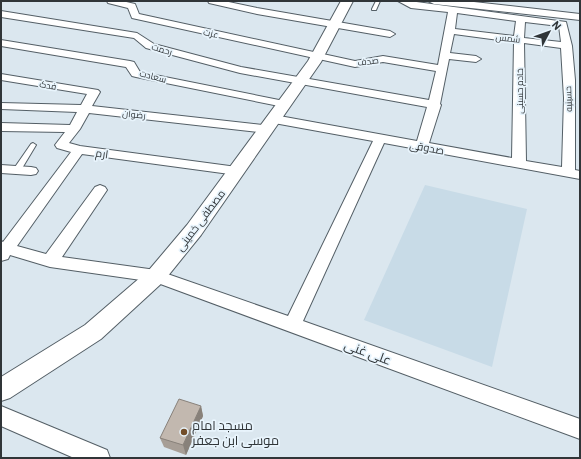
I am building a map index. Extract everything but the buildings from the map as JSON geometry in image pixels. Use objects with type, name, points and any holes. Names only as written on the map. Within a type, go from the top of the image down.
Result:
[{"type":"street","name":"عزت","points":[[111,1],[132,6],[135,16],[317,56]]},
{"type":"street","points":[[212,1],[257,11],[390,34]]},
{"type":"street","name":"مصطفی خمینی","points":[[1,390],[93,332],[156,276],[194,230],[301,80],[317,56],[347,1]]},
{"type":"street","points":[[402,1],[411,5],[521,19]]},
{"type":"street","points":[[434,1],[580,17]]},
{"type":"street","points":[[257,11],[266,4]]},
{"type":"street","points":[[422,146],[435,105],[443,70],[453,10]]},
{"type":"street","name":"رحمت","points":[[1,14],[137,36],[150,46],[240,70],[435,105]]},
{"type":"street","name":"حسینیه","points":[[521,19],[563,24],[567,46],[570,131],[574,174]]},
{"type":"street","name":"خادم حسینی","points":[[519,164],[519,40],[521,19]]},
{"type":"street","name":"شمس","points":[[450,31],[567,46]]},
{"type":"street","name":"سعادت","points":[[1,43],[130,64],[136,74],[284,104]]},
{"type":"street","name":"صدف","points":[[317,56],[355,64],[384,59],[443,70]]},
{"type":"street","points":[[446,56],[476,59]]},
{"type":"street","name":"فدک","points":[[1,77],[94,92],[84,109]]},
{"type":"street","name":"رضوان","points":[[1,106],[84,109],[270,124]]},
{"type":"street","points":[[1,127],[74,129],[84,109]]},
{"type":"street","name":"صدوقی","points":[[270,124],[380,139],[574,174]]},
{"type":"street","name":"ارم","points":[[74,129],[61,145],[79,150],[237,171]]},
{"type":"street","points":[[292,325],[380,139]]},
{"type":"street","points":[[3,251],[79,150]]},
{"type":"street","points":[[1,169],[31,171]]},
{"type":"street","points":[[50,261],[100,190]]},
{"type":"street","name":"علی غنی","points":[[3,251],[50,261],[156,276],[580,429]]},
{"type":"street","points":[[1,416],[99,458]]},
{"type":"lane","points":[[374,9],[378,1]]},
{"type":"lane","points":[[16,170],[33,145]]},
{"type":"shaded area","points":[[425,185],[527,209],[492,367],[364,320]]},
{"type":"place","name":"مسجد امام موسی ابن جعفر","points":[[184,432]]}]
